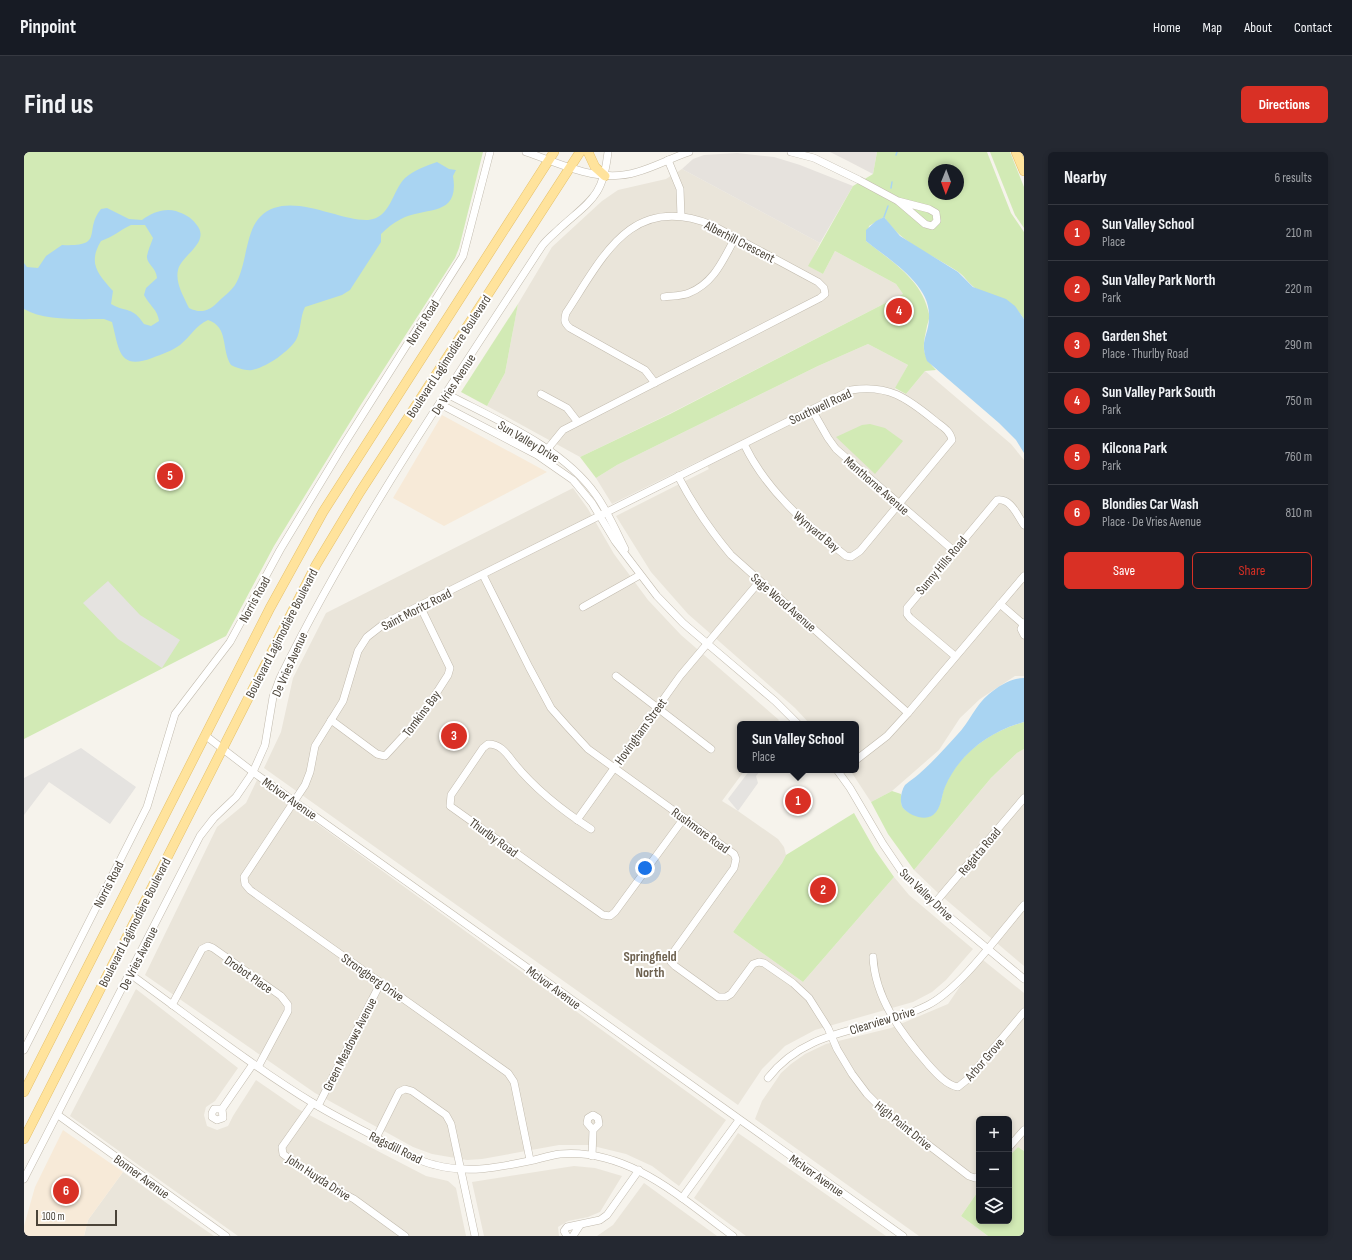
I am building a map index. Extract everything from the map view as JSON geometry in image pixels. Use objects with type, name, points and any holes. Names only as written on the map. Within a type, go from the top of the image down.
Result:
[{"type":"main road","name":"Boulevard Lagimodière Boulevard","points":[[24,1092],[270,608],[323,512],[554,152]]},
{"type":"main road","name":"Boulevard Lagimodière Boulevard","points":[[24,1139],[301,593],[341,522],[580,152]]},
{"type":"main road","points":[[588,152],[595,167],[605,176]]},
{"type":"main road","points":[[1016,152],[1024,171]]},
{"type":"street","name":"Norris Road","points":[[24,1050],[147,807],[175,714],[230,642],[280,550],[341,450],[464,256],[490,152]]},
{"type":"street","points":[[526,152],[570,168],[605,176],[632,174],[689,152]]},
{"type":"street","name":"De Vries Avenue","points":[[24,1179],[58,1116],[200,836],[214,818],[236,797],[253,772],[265,745],[273,697],[298,641],[346,553],[440,404],[545,243],[600,190],[605,176],[608,152]]},
{"type":"street","points":[[791,152],[823,162],[898,201],[925,224],[932,226],[937,221],[936,213],[929,208],[898,201]]},
{"type":"street","points":[[668,160],[680,189],[681,216]]},
{"type":"street","name":"Alberhill Crescent","points":[[541,457],[546,448],[562,430],[820,298],[824,294],[824,288],[818,282],[705,222],[681,216],[666,216],[646,221],[630,229],[618,238],[608,249],[566,313],[564,320],[566,325],[570,328],[645,370],[655,382]]},
{"type":"street","points":[[664,297],[688,293],[712,278],[735,238]]},
{"type":"street","name":"Southwell Road","points":[[604,515],[678,476],[851,390],[861,389],[883,390],[898,394],[911,401],[948,431],[952,440],[899,504]]},
{"type":"street","name":"Sun Valley Drive","points":[[447,394],[546,448],[570,466],[596,495],[615,541],[640,575],[667,607],[707,644],[775,701],[795,721]]},
{"type":"street","points":[[541,394],[567,408],[577,422]]},
{"type":"street","name":"Sun Valley Drive","points":[[440,404],[541,457],[573,480],[604,515]]},
{"type":"street","name":"Manthorne Avenue","points":[[812,410],[836,449],[954,551]]},
{"type":"street","name":"Wynyard Bay","points":[[744,444],[759,470],[775,492],[791,510],[846,556],[851,557],[860,551],[899,504]]},
{"type":"street","name":"Sage Wood Avenue","points":[[678,476],[692,503],[710,530],[732,555],[759,582],[908,713]]},
{"type":"street","name":"Sunny Hills Road","points":[[955,656],[907,614],[909,603],[997,500],[1002,499],[1009,502],[1024,525]]},
{"type":"street","name":"Saint Moritz Road","points":[[294,801],[305,785],[310,772],[315,746],[345,695],[354,659],[365,640],[374,630],[483,574],[604,515]]},
{"type":"street","name":"Rushmore Road","points":[[483,574],[551,708],[588,749],[734,854],[736,864],[672,954],[671,962],[718,997],[726,997],[731,994],[753,964],[764,962],[793,983],[809,998],[817,1008],[831,1036]]},
{"type":"street","points":[[583,607],[640,575]]},
{"type":"street","points":[[859,758],[886,736],[908,713],[1024,576]]},
{"type":"street","name":"Hovingham Street","points":[[577,820],[680,676],[759,582]]},
{"type":"street","points":[[1000,604],[1024,624],[1021,629],[1024,635]]},
{"type":"street","name":"Tomkins Bay","points":[[331,720],[377,754],[385,756],[420,717],[448,676],[450,668],[420,606]]},
{"type":"street","points":[[616,676],[711,749]]},
{"type":"street","name":"McIvor Avenue","points":[[206,736],[222,750],[903,1236]]},
{"type":"street","name":"Thurlby Road","points":[[591,829],[577,820],[534,785],[503,750],[495,744],[488,744],[483,748],[451,796],[450,800],[450,806],[603,915],[610,916],[616,912],[684,818]]},
{"type":"street","name":"Sun Valley Drive","points":[[840,773],[902,872],[934,904],[1024,979]]},
{"type":"street","name":"Regatta Road","points":[[934,904],[1024,798]]},
{"type":"street","name":"Strongberg Drive","points":[[294,801],[244,877],[245,884],[508,1073],[514,1082],[530,1160]]},
{"type":"street","name":"Clearview Drive","points":[[768,1078],[784,1060],[800,1048],[818,1040],[893,1018],[928,1005],[947,993],[1024,905]]},
{"type":"street","name":"Drobot Place","points":[[172,1005],[202,949],[208,946],[281,996],[288,1005],[288,1011],[256,1066]]},
{"type":"street","points":[[873,957],[874,974],[893,1018]]},
{"type":"street","name":"Ragsdill Road","points":[[130,974],[256,1066],[315,1104],[409,1156],[434,1165],[460,1169],[492,1168],[560,1154],[592,1156],[622,1162],[639,1170],[682,1198],[733,1236]]},
{"type":"street","name":"Green Meadows Avenue","points":[[315,1104],[380,982]]},
{"type":"street","name":"Arbor Grove","points":[[893,1018],[906,1039],[936,1072],[953,1086],[958,1087],[968,1079],[1024,1012]]},
{"type":"street","name":"High Point Drive","points":[[831,1036],[852,1074],[884,1111],[969,1176],[976,1178]]},
{"type":"street","points":[[222,1109],[256,1066]]},
{"type":"street","points":[[376,1138],[399,1092],[406,1089],[412,1091],[446,1115],[451,1124],[475,1236]]},
{"type":"street","name":"John Huyda Drive","points":[[315,1104],[282,1147],[283,1154],[318,1180],[354,1199],[405,1236]]},
{"type":"street","name":"Bonner Avenue","points":[[58,1116],[226,1236]]},
{"type":"street","points":[[682,1198],[739,1120]]},
{"type":"street","points":[[592,1156],[593,1130]]},
{"type":"street","points":[[1012,1144],[1024,1130]]},
{"type":"street","points":[[567,1236],[564,1232],[567,1227],[600,1220],[607,1215],[639,1170]]},
{"type":"street","points":[[573,1236],[580,1225]]},
{"type":"shaded area","points":[[830,152],[877,152],[873,174],[848,161]]},
{"type":"shaded area","points":[[737,153],[774,157],[800,165],[853,186],[820,243],[682,169],[693,159],[704,155]]},
{"type":"shaded area","points":[[682,169],[820,243],[809,266],[823,274],[835,251],[896,284],[903,294],[669,414],[580,457],[487,406],[505,373],[518,304],[552,247],[602,201],[618,190],[666,179]]},
{"type":"shaded area","points":[[868,344],[908,365],[895,389],[906,394],[925,371],[1011,444],[1024,460],[1024,676],[1015,676],[980,699],[960,718],[939,750],[892,791],[871,802],[852,773],[859,773],[859,721],[807,721],[795,708],[688,614],[651,572],[616,516],[709,469],[703,459],[612,504],[596,478],[617,465],[818,366]]},
{"type":"shaded area","points":[[442,415],[547,472],[444,526],[393,498]]},
{"type":"shaded area","points":[[573,488],[588,509],[614,554],[648,600],[681,635],[779,720],[737,721],[737,773],[743,773],[722,801],[778,839],[784,847],[786,855],[782,863],[733,932],[803,982],[894,877],[909,895],[973,949],[946,980],[932,992],[913,1002],[815,1030],[785,1046],[762,1069],[738,1105],[264,768],[281,732],[293,678],[326,613]]},
{"type":"shaded area","points":[[108,581],[140,615],[180,640],[162,668],[118,639],[83,603]]},
{"type":"shaded area","points":[[81,748],[136,787],[110,824],[49,782],[24,815],[24,778]]},
{"type":"shaded area","points":[[1024,749],[1024,966],[937,892],[914,870],[991,778],[1017,753]]},
{"type":"shaded area","points":[[748,773],[758,773],[756,776],[758,783],[738,811],[728,799]]},
{"type":"shaded area","points":[[257,780],[726,1120],[679,1186],[652,1166],[626,1154],[589,1145],[559,1145],[482,1159],[467,1160],[432,1154],[413,1147],[315,1093],[145,975],[217,827],[246,803]]},
{"type":"shaded area","points":[[983,960],[1024,993],[1024,1151],[1018,1147],[1012,1153],[1012,1116],[976,1116],[976,1194],[961,1216],[988,1236],[919,1236],[755,1119],[762,1101],[781,1073],[805,1054],[826,1044],[891,1028],[948,1004],[963,982]]},
{"type":"shaded area","points":[[136,989],[238,1068],[215,1101],[206,1107],[204,1115],[207,1126],[217,1130],[228,1126],[256,1080],[298,1109],[370,1147],[426,1176],[448,1181],[456,1188],[466,1236],[238,1236],[70,1116]]},
{"type":"shaded area","points":[[63,1130],[123,1172],[88,1220],[84,1236],[24,1236],[24,1226],[35,1187]]},
{"type":"shaded area","points":[[738,1133],[886,1236],[746,1236],[694,1198]]},
{"type":"shaded area","points":[[574,1166],[595,1168],[622,1176],[600,1212],[588,1217],[568,1221],[558,1227],[559,1236],[484,1236],[472,1182]]},
{"type":"shaded area","points":[[123,1172],[214,1236],[84,1236],[88,1220]]},
{"type":"shaded area","points":[[644,1183],[717,1236],[597,1236],[613,1225]]},
{"type":"green space","points":[[24,152],[483,152],[459,248],[455,258],[360,406],[274,546],[226,636],[24,739]]},
{"type":"green space","points":[[877,152],[987,152],[1011,213],[1024,232],[1024,319],[1012,305],[975,288],[959,273],[908,241],[891,226],[884,217],[869,226],[866,241],[905,272],[920,291],[929,316],[924,339],[925,354],[936,370],[925,371],[906,394],[895,388],[908,365],[868,344],[818,366],[617,465],[596,478],[580,457],[670,414],[903,294],[896,284],[835,251],[823,274],[808,266],[853,186],[873,174]]},
{"type":"green space","points":[[990,152],[1010,152],[1024,187],[1024,228],[1015,215]]},
{"type":"green space","points":[[518,304],[505,373],[487,406],[461,392]]},
{"type":"green space","points":[[870,424],[885,428],[903,441],[875,474],[836,437],[862,425]]},
{"type":"green space","points":[[1024,722],[1024,749],[1017,753],[991,778],[914,870],[888,834],[871,802],[892,791],[901,794],[902,806],[912,814],[925,817],[932,815],[939,806],[944,788],[950,776],[966,755],[987,738],[999,731]]},
{"type":"green space","points":[[854,813],[875,850],[894,877],[803,982],[733,932],[782,863],[786,855]]},
{"type":"green space","points":[[1018,1147],[1024,1151],[1024,1236],[988,1236],[961,1216],[976,1194],[976,1224],[1012,1224],[1012,1153]]},
{"type":"water","points":[[437,162],[449,169],[456,170],[453,176],[454,189],[451,199],[446,205],[410,215],[393,224],[381,234],[381,242],[350,290],[342,295],[305,307],[296,340],[277,358],[264,366],[247,370],[231,365],[226,352],[222,333],[215,323],[208,320],[200,325],[184,342],[174,349],[152,358],[132,362],[122,355],[116,340],[112,322],[104,319],[74,319],[42,316],[24,309],[24,263],[27,267],[38,268],[46,256],[62,245],[76,245],[89,240],[96,217],[101,209],[107,208],[129,219],[142,220],[158,212],[171,210],[182,213],[192,219],[200,231],[200,237],[198,243],[180,264],[177,275],[180,290],[189,308],[197,311],[205,311],[215,305],[235,285],[242,268],[251,231],[260,217],[271,209],[284,206],[298,206],[356,219],[368,220],[376,218],[386,209],[405,178],[416,170]],"holes":[[[131,225],[145,225],[153,238],[147,259],[155,271],[157,278],[146,288],[144,295],[155,311],[159,321],[151,326],[144,324],[133,312],[111,304],[113,291],[99,273],[95,262],[95,256],[101,241]]]},
{"type":"water","points":[[884,217],[900,236],[958,272],[973,287],[1006,299],[1015,306],[1024,319],[1024,453],[1016,440],[999,423],[927,361],[924,343],[928,329],[929,317],[928,305],[923,294],[916,283],[906,273],[866,241],[866,230],[876,221]]},
{"type":"water","points":[[1024,678],[1024,722],[999,731],[967,754],[951,775],[945,787],[940,805],[933,815],[922,818],[906,811],[902,806],[901,800],[905,785],[934,760],[948,745],[984,698],[1005,683],[1014,679]]},
{"type":"waterway","points":[[891,188],[892,182]]},
{"type":"waterway","points":[[884,217],[888,206]]},
{"type":"place","name":"Sun Valley Park South","points":[[899,311]]},
{"type":"place","name":"Kilcona Park","points":[[170,476]]},
{"type":"place","name":"Garden Shet","points":[[454,736]]},
{"type":"place","name":"Sun Valley School","points":[[798,801]]},
{"type":"place","name":"Sun Valley Park North","points":[[823,890]]},
{"type":"place","name":"Blondies Car Wash","points":[[66,1191]]},
{"type":"district","name":"Springfield North","points":[[650,964]]}]
